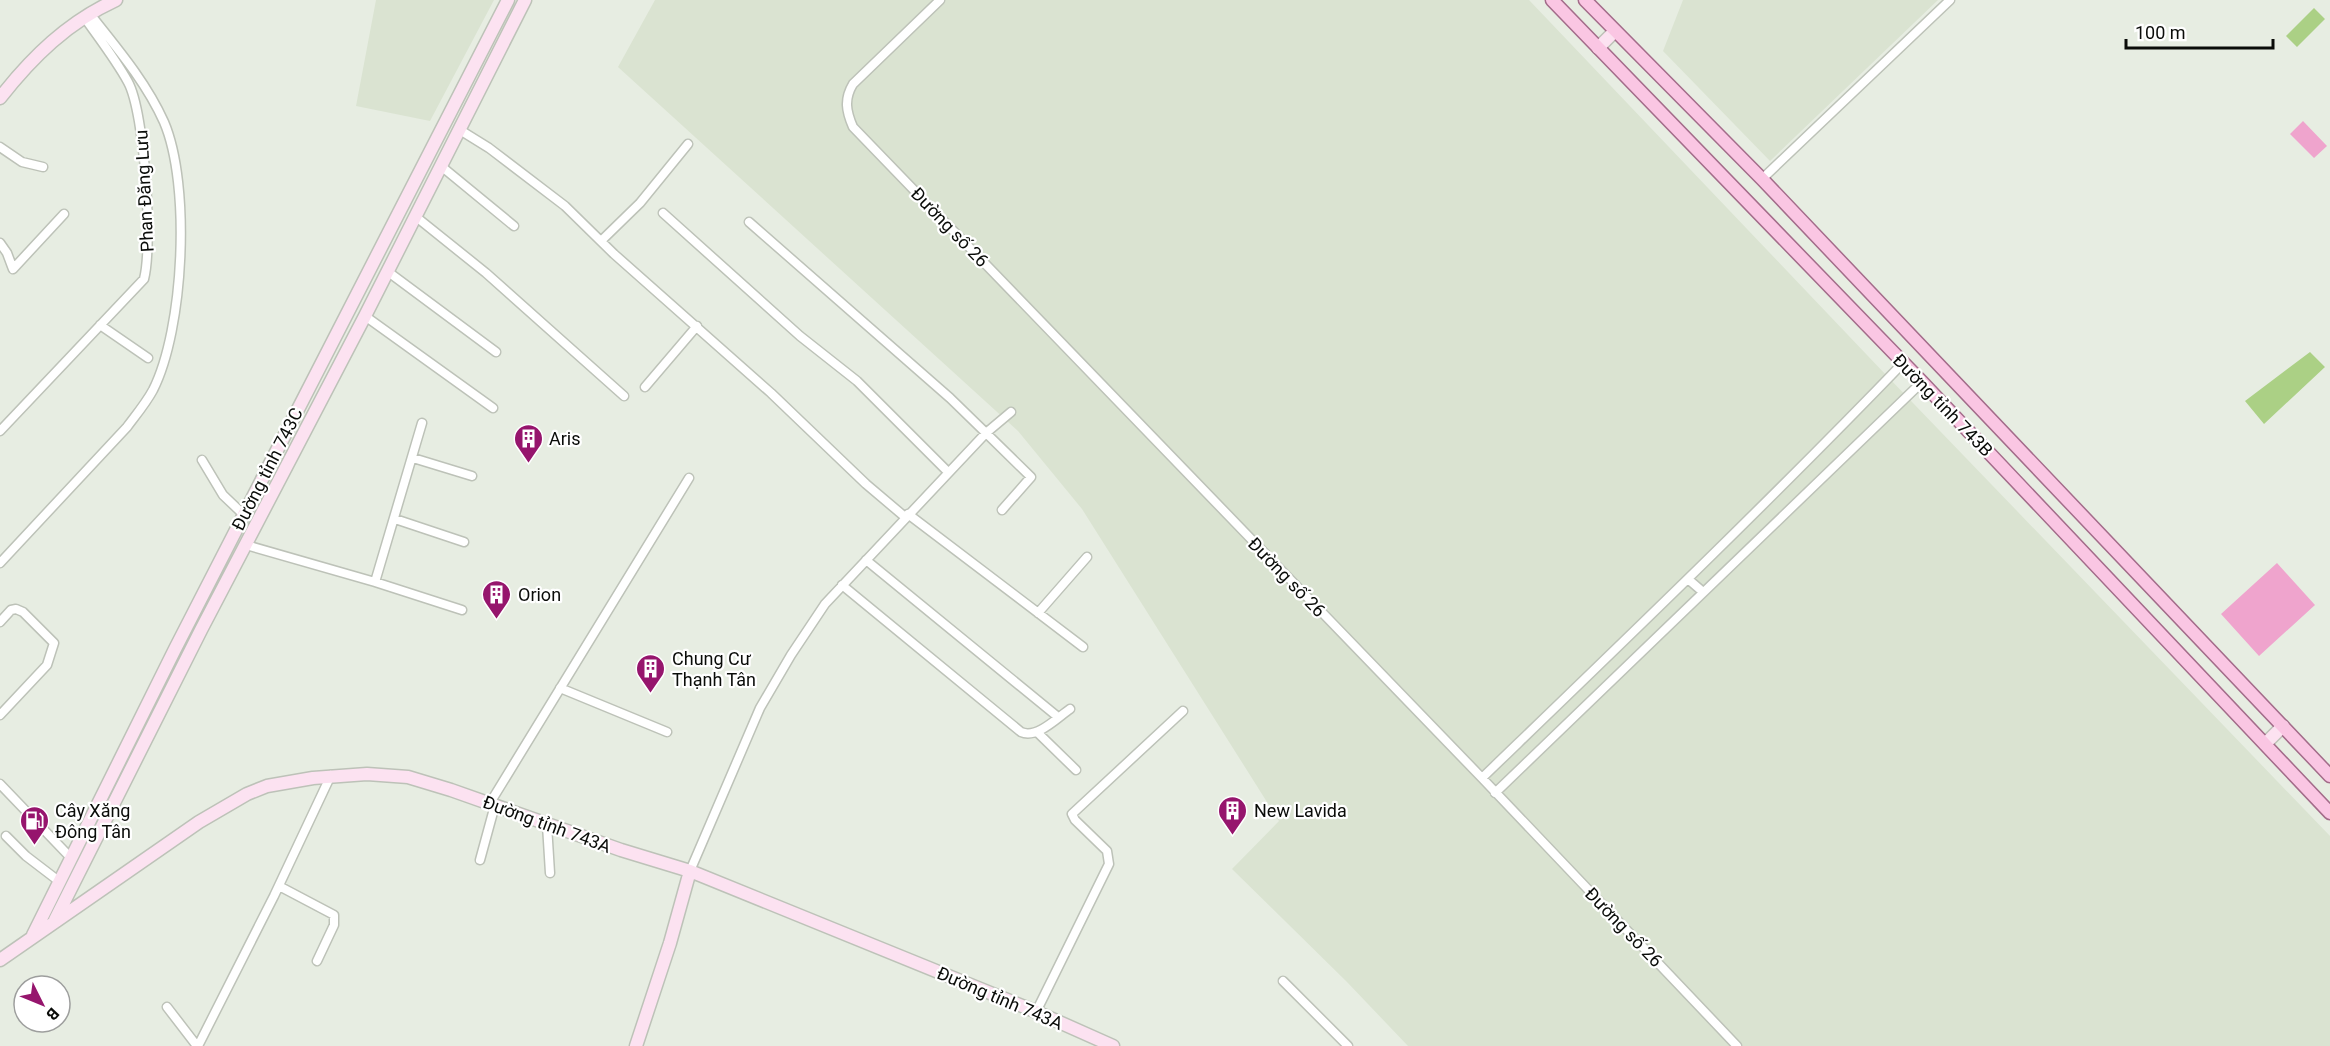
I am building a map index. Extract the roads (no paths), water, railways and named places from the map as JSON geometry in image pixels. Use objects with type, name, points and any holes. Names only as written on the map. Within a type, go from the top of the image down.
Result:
[{"type":"main road","points":[[0,98],[62,31],[87,15],[98,3],[116,0]]},
{"type":"main road","name":"Đường tỉnh 743C","points":[[55,921],[71,858],[508,0]]},
{"type":"main road","name":"Đường tỉnh 743C","points":[[30,940],[62,887],[246,545],[525,0]]},
{"type":"main road","name":"Đường tỉnh 743B","points":[[1552,0],[1922,382],[2330,813]]},
{"type":"main road","name":"Đường tỉnh 743B","points":[[1586,0],[1762,179],[2330,776]]},
{"type":"main road","points":[[1598,48],[1616,31]]},
{"type":"main road","points":[[2265,744],[2283,726]]},
{"type":"main road","name":"Đường tỉnh 743A","points":[[0,960],[199,822],[247,794],[267,786],[331,775],[367,774],[408,777],[690,871],[1036,1012],[1113,1046]]},
{"type":"main road","points":[[636,1046],[670,943],[690,871]]},
{"type":"main road","points":[[62,887],[90,899]]},
{"type":"street","name":"Đường số 26","points":[[940,0],[853,84],[847,94],[846,104],[853,127],[1482,778],[1737,1046]]},
{"type":"street","points":[[1762,179],[1950,0]]},
{"type":"street","points":[[0,563],[127,427],[145,404],[154,389],[163,364],[178,291],[181,214],[177,179],[164,123],[147,89],[87,15]]},
{"type":"street","name":"Phan Đăng Lưu","points":[[0,431],[144,279],[147,265],[147,222],[140,121],[129,84],[87,15]]},
{"type":"street","points":[[460,130],[489,148],[565,206],[614,254],[771,393],[866,484],[1083,647]]},
{"type":"street","points":[[602,240],[640,203],[688,144]]},
{"type":"street","points":[[0,147],[22,162],[43,167]]},
{"type":"street","points":[[441,166],[514,226]]},
{"type":"street","points":[[663,213],[800,336],[856,381],[948,472]]},
{"type":"street","points":[[0,243],[13,269],[64,214]]},
{"type":"street","points":[[415,216],[486,273],[624,396]]},
{"type":"street","points":[[749,222],[950,399],[1031,477],[1002,510]]},
{"type":"street","points":[[387,271],[496,352]]},
{"type":"street","points":[[365,316],[493,408]]},
{"type":"street","points":[[100,325],[148,358]]},
{"type":"street","points":[[645,387],[697,326]]},
{"type":"street","points":[[1482,778],[1688,579],[1829,440],[1903,363]]},
{"type":"street","points":[[1495,793],[1922,382]]},
{"type":"street","points":[[690,871],[760,708],[825,604],[948,472],[986,433],[1011,412]]},
{"type":"street","points":[[375,582],[422,423]]},
{"type":"street","points":[[412,458],[472,476]]},
{"type":"street","points":[[201,460],[223,495],[244,515]]},
{"type":"street","points":[[480,860],[493,804],[560,688],[689,478]]},
{"type":"street","points":[[395,519],[464,542]]},
{"type":"street","points":[[246,545],[462,610]]},
{"type":"street","points":[[1038,613],[1087,556]]},
{"type":"street","points":[[866,560],[1058,717]]},
{"type":"street","points":[[1688,579],[1703,592]]},
{"type":"street","points":[[842,585],[1021,732],[1026,734],[1036,732],[1071,709]]},
{"type":"street","points":[[0,622],[11,610],[16,609],[23,612],[54,643],[47,665],[0,715]]},
{"type":"street","points":[[560,688],[667,732]]},
{"type":"street","points":[[1036,1012],[1109,864],[1107,851],[1075,820],[1072,814],[1183,711]]},
{"type":"street","points":[[1036,732],[1076,770]]},
{"type":"street","points":[[167,1007],[197,1046],[279,886],[331,775]]},
{"type":"street","points":[[0,784],[71,858]]},
{"type":"street","points":[[547,825],[550,873]]},
{"type":"street","points":[[6,836],[62,887]]},
{"type":"street","points":[[279,886],[334,915],[334,925],[317,961]]},
{"type":"street","points":[[1283,981],[1348,1046]]},
{"type":"place","name":"Aris","points":[[528,464]]},
{"type":"place","name":"Orion","points":[[497,620]]},
{"type":"place","name":"Chung Cư Thạnh Tân","points":[[651,694]]},
{"type":"place","name":"New Lavida","points":[[1233,836]]},
{"type":"place","name":"Cây Xăng Đông Tân","points":[[34,846]]}]
